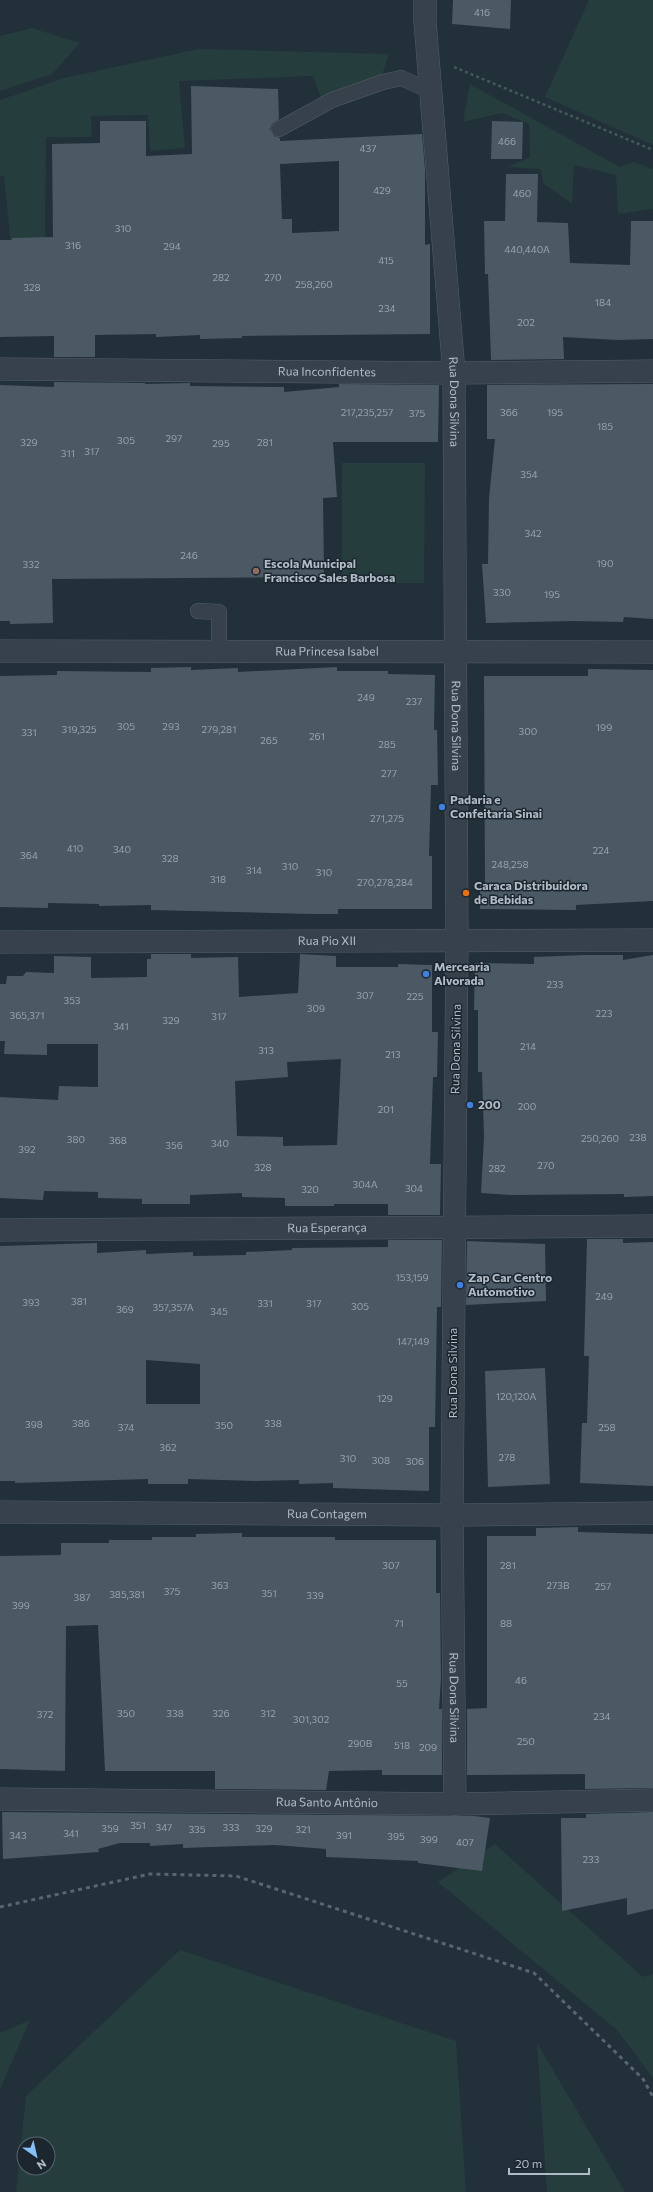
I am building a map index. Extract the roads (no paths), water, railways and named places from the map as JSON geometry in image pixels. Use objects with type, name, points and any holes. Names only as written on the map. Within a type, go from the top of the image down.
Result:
[{"type":"street","name":"Rua Dona Silvina","points":[[425,0],[425,22],[454,372],[457,940],[452,1515],[455,1804]]},
{"type":"street","name":"Rua Inconfidentes","points":[[0,368],[454,372],[653,371]]},
{"type":"street","name":"Rua Princesa Isabel","points":[[0,651],[653,652]]},
{"type":"street","name":"Rua Pio XII","points":[[0,942],[653,940]]},
{"type":"street","name":"Rua Esperança","points":[[0,1230],[653,1226]]},
{"type":"street","name":"Rua Contagem","points":[[0,1512],[452,1515],[653,1514]]},
{"type":"street","name":"Rua Santo Antônio","points":[[0,1799],[455,1804],[653,1800]]},
{"type":"lane","points":[[279,129],[332,100],[382,82],[401,78],[431,92]]},
{"type":"lane","points":[[198,611],[219,612],[218,651]]},
{"type":"railway","points":[[0,1907],[150,1874],[236,1876],[534,1973],[643,2079],[653,2097]]},
{"type":"place","name":"Escola Municipal Francisco Sales Barbosa","points":[[256,571]]},
{"type":"place","name":"Padaria e Confeitaria Sinai","points":[[442,807]]},
{"type":"place","name":"Caraca Distribuidora de Bebidas","points":[[466,893]]},
{"type":"place","name":"Mercearia Alvorada","points":[[426,974]]},
{"type":"place","name":"200","points":[[470,1105]]},
{"type":"place","name":"Zap Car Centro Automotivo","points":[[460,1285]]}]
